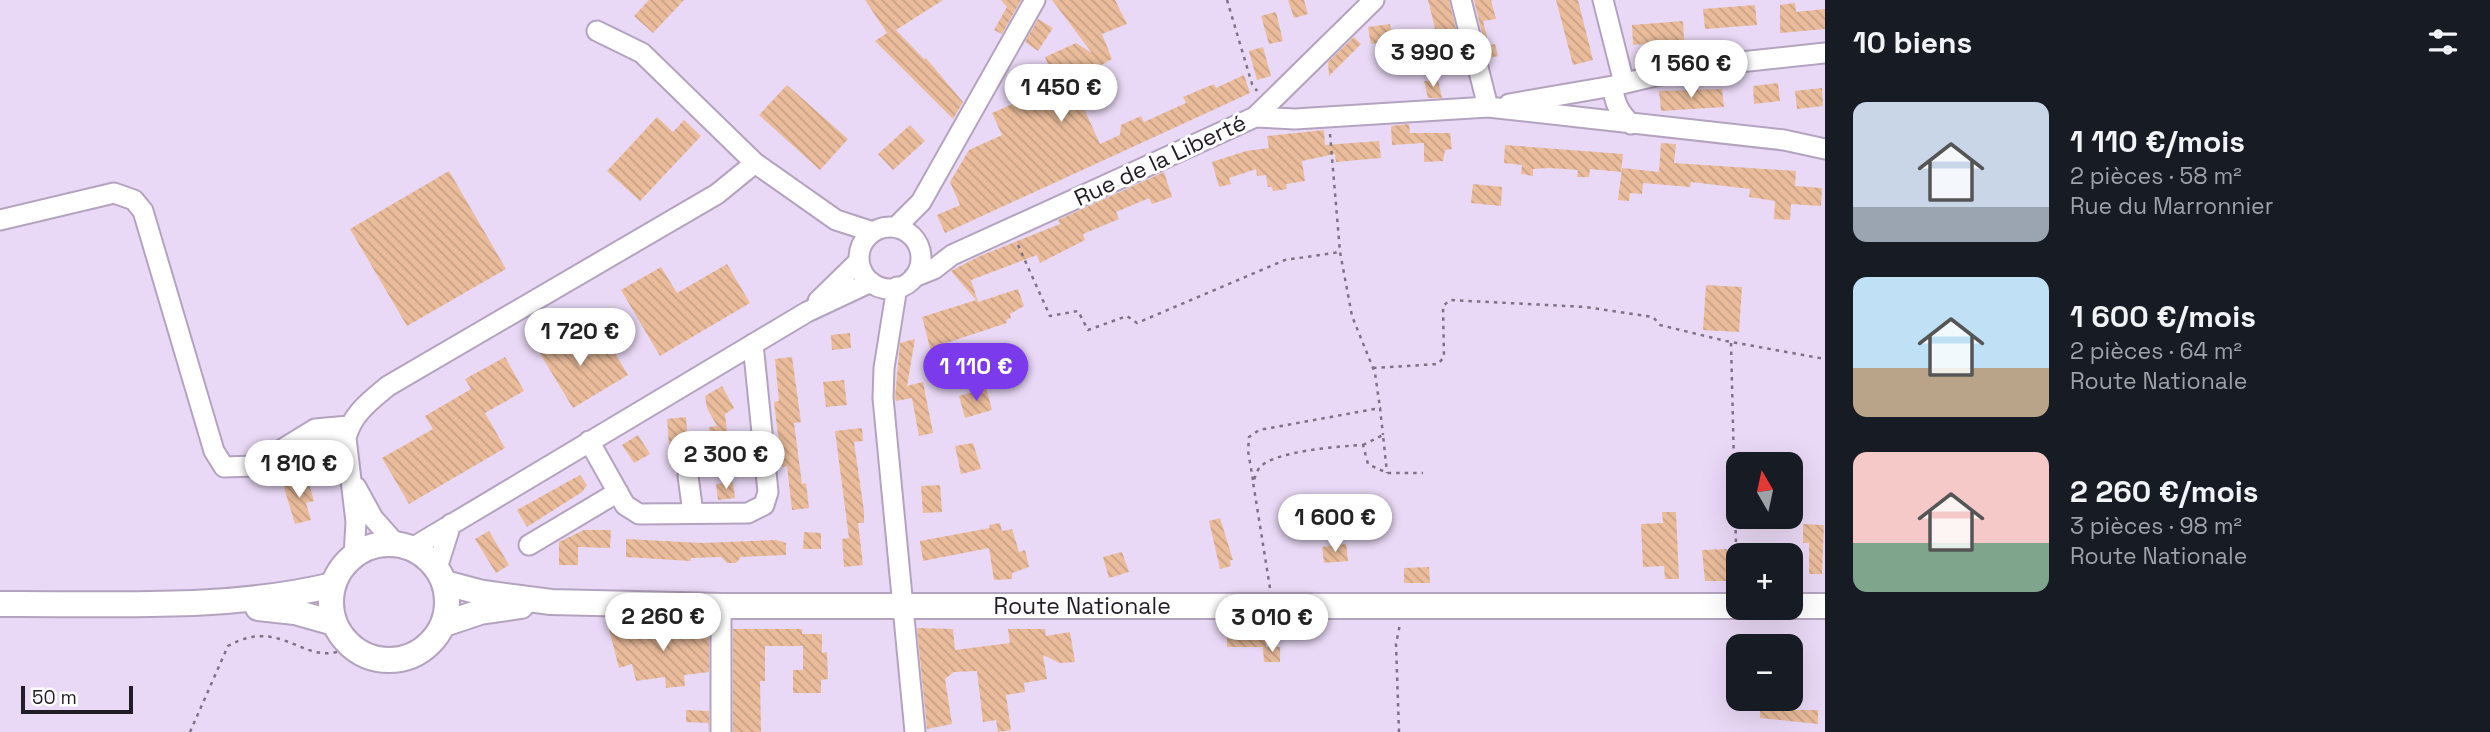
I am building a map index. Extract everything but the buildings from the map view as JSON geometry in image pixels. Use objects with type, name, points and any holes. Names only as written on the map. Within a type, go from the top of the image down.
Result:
[{"type":"main road","points":[[441,576],[448,604],[444,624],[425,649],[411,657],[379,660],[350,646],[334,624],[331,604],[338,574],[354,556],[374,546],[404,546],[441,576],[483,593],[551,602]]},
{"type":"main road","points":[[0,604],[205,603],[294,594],[334,585]]},
{"type":"main road","name":"Route Nationale","points":[[551,602],[721,606],[1726,606]]},
{"type":"main road","points":[[444,624],[480,612],[551,602]]},
{"type":"main road","points":[[205,603],[295,612],[334,624]]},
{"type":"main road","points":[[1803,606],[1825,606]]},
{"type":"street","name":"Rue de la Liberté","points":[[906,282],[933,269],[952,255],[1261,111],[1374,0]]},
{"type":"street","points":[[1461,0],[1488,107]]},
{"type":"street","points":[[1603,0],[1619,85],[1614,99],[1620,112],[1631,124]]},
{"type":"street","points":[[807,312],[859,257],[866,238],[873,232],[896,227],[921,202],[1034,1]]},
{"type":"street","points":[[597,32],[642,53],[755,163],[835,220],[873,232]]},
{"type":"street","points":[[1549,106],[1693,67],[1825,53]]},
{"type":"street","points":[[1261,111],[1329,117],[1549,106],[1631,124],[1784,140],[1825,149]]},
{"type":"street","points":[[354,556],[356,523],[347,435],[365,404],[388,386],[717,194],[755,163]]},
{"type":"street","points":[[0,220],[114,193],[134,200],[143,211],[205,424],[220,464],[232,469],[247,468],[286,447],[347,435]]},
{"type":"street","points":[[915,732],[883,398],[884,368],[906,282],[920,260],[917,246],[921,202]]},
{"type":"street","points":[[835,220],[859,257],[863,274],[871,282],[881,287],[906,282]]},
{"type":"street","points":[[896,227],[917,246]]},
{"type":"street","name":"Rue de la Liberté","points":[[917,246],[952,255]]},
{"type":"street","points":[[352,480],[373,518],[404,546],[451,524],[807,312],[871,282]]},
{"type":"street","points":[[589,441],[625,505],[639,514],[748,513],[764,505],[768,492],[753,344]]},
{"type":"street","points":[[688,476],[693,513]]},
{"type":"street","points":[[529,545],[618,492]]},
{"type":"street","points":[[441,576],[451,524]]},
{"type":"street","points":[[721,606],[722,732]]},
{"type":"path","points":[[1227,0],[1261,111]]},
{"type":"path","points":[[1329,117],[1340,252],[1352,316],[1373,368],[1387,473]]},
{"type":"path","points":[[1011,229],[1050,316],[1078,311],[1088,330],[1127,316],[1137,323],[1285,260],[1340,252]]},
{"type":"path","points":[[1373,368],[1438,364],[1444,356],[1443,306],[1450,300],[1586,307],[1653,317],[1660,325],[1731,342],[1825,359]]},
{"type":"path","points":[[1731,342],[1736,543]]},
{"type":"path","points":[[1272,605],[1248,451],[1249,437],[1259,430],[1380,408]]},
{"type":"path","points":[[1253,482],[1260,467],[1276,458],[1338,446],[1363,445],[1383,435]]},
{"type":"path","points":[[1363,445],[1367,464],[1387,473],[1423,472]]},
{"type":"path","points":[[1399,732],[1397,632],[1412,606]]},
{"type":"path","points":[[190,732],[228,646],[241,639],[262,636],[285,638],[324,655],[340,653],[350,646]]}]
